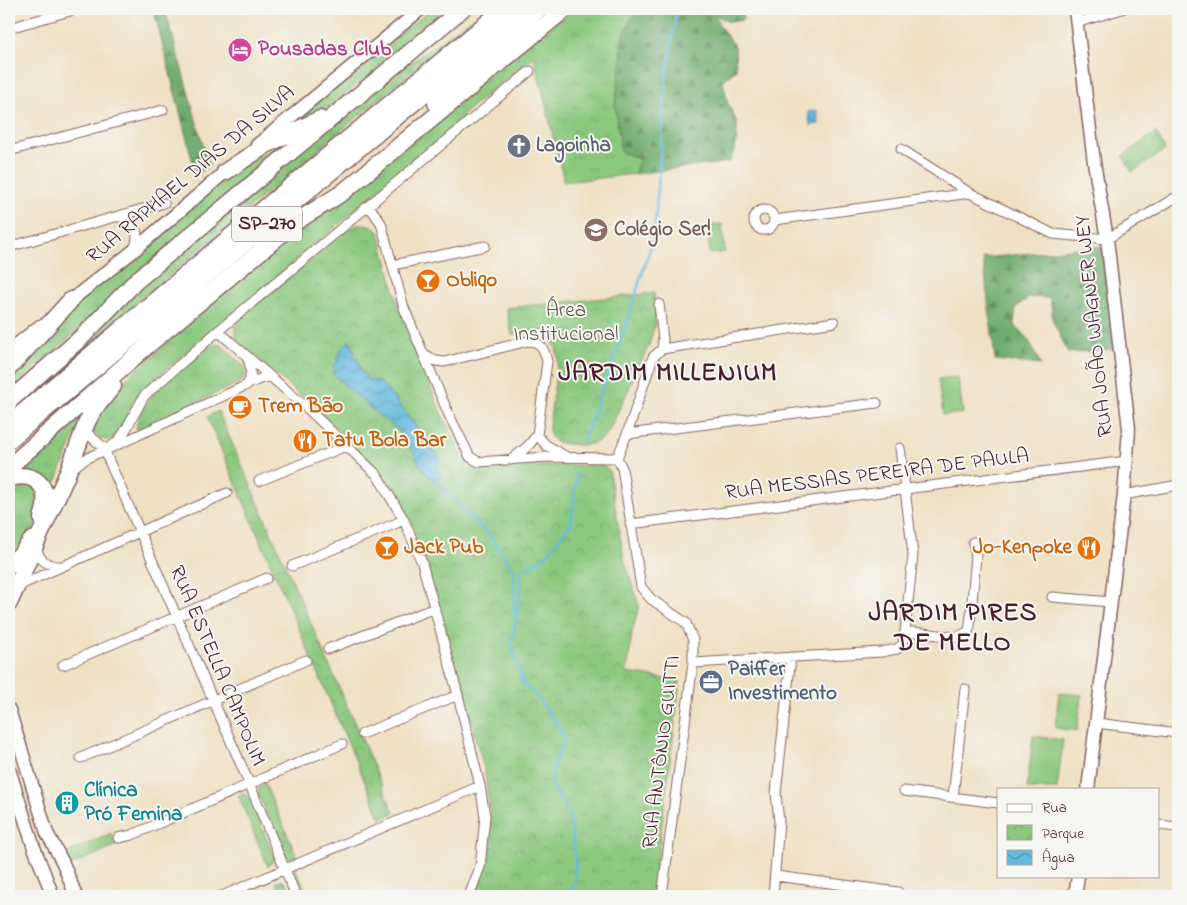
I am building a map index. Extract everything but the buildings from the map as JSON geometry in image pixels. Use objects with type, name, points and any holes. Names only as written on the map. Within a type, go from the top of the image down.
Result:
[{"type":"highway","name":"SP-270","points":[[9,401],[82,337],[136,281],[462,9]]},
{"type":"highway","name":"SP-270","points":[[9,424],[504,9]]},
{"type":"highway","name":"SP-270","points":[[9,440],[526,9]]},
{"type":"highway","points":[[386,156],[445,95],[539,9]]},
{"type":"highway","name":"SP-270","points":[[9,466],[148,345],[297,220],[342,193],[565,9]]},
{"type":"highway","points":[[225,172],[266,145],[332,112],[362,92]]},
{"type":"highway","name":"SP-270","points":[[86,422],[114,385],[213,291]]},
{"type":"highway","points":[[9,368],[71,300]]},
{"type":"highway","points":[[12,597],[66,477],[86,422]]},
{"type":"highway","points":[[9,478],[31,476],[39,482],[46,497],[46,508],[32,540],[9,565]]},
{"type":"main road","name":"RUA RAPHAEL DIAS DA SILVA","points":[[9,351],[132,252],[421,9]]},
{"type":"main road","name":"RUA JOÃO WAGNER WEY","points":[[1075,9],[1094,162],[1107,239],[1129,429],[1124,495],[1088,788]]},
{"type":"main road","points":[[9,710],[47,833],[63,863],[76,896]]},
{"type":"main road","points":[[9,769],[39,861],[53,896]]},
{"type":"main road","points":[[1075,896],[1078,878]]},
{"type":"street","points":[[9,28],[53,12],[78,9]]},
{"type":"street","points":[[1076,23],[1122,9]]},
{"type":"street","points":[[104,451],[120,438],[144,396],[218,331],[530,71]]},
{"type":"street","points":[[9,151],[163,110]]},
{"type":"street","points":[[901,149],[970,193],[1053,234],[1107,239],[1178,196]]},
{"type":"street","points":[[775,220],[970,193]]},
{"type":"street","points":[[9,247],[164,203]]},
{"type":"street","points":[[369,206],[381,223],[404,308],[435,382],[470,457],[480,462],[567,457],[617,458],[653,357],[662,349],[834,322]]},
{"type":"street","points":[[115,218],[125,217],[136,228],[137,241],[132,252]]},
{"type":"street","points":[[393,265],[485,246]]},
{"type":"street","points":[[659,304],[663,340],[662,349]]},
{"type":"street","points":[[218,331],[309,410],[377,475],[404,520],[422,563],[458,695],[480,786],[485,816],[480,867],[469,896]]},
{"type":"street","points":[[423,354],[439,362],[447,362],[528,341],[534,341],[541,345],[546,352],[548,362],[537,434],[528,446],[511,460]]},
{"type":"street","points":[[246,356],[250,374],[247,385]]},
{"type":"street","points":[[435,382],[439,369],[447,362]]},
{"type":"street","points":[[66,477],[84,459],[262,378],[270,377]]},
{"type":"street","points":[[627,434],[877,403]]},
{"type":"street","points":[[131,420],[131,435],[137,435]]},
{"type":"street","name":"RUA ESTELLA CAMPOLIM","points":[[86,422],[88,434],[102,446],[249,783],[296,896]]},
{"type":"street","points":[[537,434],[546,445],[567,457]]},
{"type":"street","points":[[259,482],[346,446]]},
{"type":"street","points":[[693,663],[881,652],[897,650],[903,644],[906,632],[914,554],[900,448]]},
{"type":"street","name":"RUA ANTÔNIO GUITTI","points":[[617,458],[622,468],[641,587],[651,599],[686,623],[693,640],[693,663],[662,896]]},
{"type":"street","name":"RUA MESSIAS PEREIRA DE PAULA","points":[[630,524],[1127,461]]},
{"type":"street","points":[[1124,495],[1178,485]]},
{"type":"street","points":[[12,597],[25,583],[227,493]]},
{"type":"street","points":[[292,566],[404,520]]},
{"type":"street","points":[[906,632],[956,637],[968,632],[976,555],[973,542]]},
{"type":"street","points":[[37,543],[38,552],[45,563],[50,566],[63,566]]},
{"type":"street","points":[[63,665],[267,578]]},
{"type":"street","points":[[1052,597],[1111,602]]},
{"type":"street","points":[[328,649],[434,608]]},
{"type":"street","points":[[773,896],[779,822],[776,793],[791,657]]},
{"type":"street","points":[[81,758],[306,660]]},
{"type":"street","points":[[954,797],[965,689]]},
{"type":"street","points":[[362,734],[458,695]]},
{"type":"street","points":[[1096,723],[1178,733]]},
{"type":"street","points":[[118,838],[132,834],[342,744]]},
{"type":"street","points":[[222,896],[480,786]]},
{"type":"street","points":[[904,791],[997,803]]},
{"type":"street","points":[[1160,825],[1178,827]]},
{"type":"street","points":[[776,876],[898,892]]},
{"type":"green space","points":[[156,9],[165,9],[209,166],[196,175],[154,11]]},
{"type":"green space","points":[[431,9],[454,9],[329,107],[286,126]]},
{"type":"green space","points":[[488,9],[9,409],[158,268],[403,68]]},
{"type":"green space","points":[[572,9],[634,9],[634,14],[622,39],[622,57],[641,158],[634,174],[564,182],[534,56],[463,114],[464,119],[145,387],[133,402],[117,435],[112,439],[105,440],[95,434],[92,430],[111,394],[131,374],[250,271],[286,237]]},
{"type":"green space","points":[[634,9],[742,9],[743,20],[729,22],[715,15],[720,26],[735,47],[736,70],[723,81],[728,104],[737,122],[737,142],[730,162],[634,174],[640,159],[621,152],[615,104],[622,57],[622,39],[634,14]]},
{"type":"green space","points":[[1156,132],[1165,150],[1132,172],[1123,156]]},
{"type":"green space","points":[[291,142],[9,391],[9,372],[84,295],[241,163]]},
{"type":"green space","points":[[359,224],[370,225],[379,232],[399,308],[441,413],[465,462],[480,467],[590,465],[603,466],[609,470],[624,559],[639,606],[632,633],[627,673],[680,681],[653,896],[476,896],[490,855],[491,818],[484,768],[426,561],[409,518],[385,478],[311,404],[236,341],[235,329],[239,319],[350,228]]},
{"type":"green space","points":[[722,224],[725,252],[710,254],[707,226]]},
{"type":"green space","points":[[1102,246],[1115,349],[1068,353],[1053,321],[1050,298],[1030,297],[1016,307],[1014,325],[1028,339],[1041,365],[995,360],[983,258]]},
{"type":"green space","name":"Área Institucional","points":[[654,293],[656,320],[649,345],[609,431],[604,437],[592,444],[578,445],[556,442],[550,435],[549,426],[558,358],[556,349],[553,342],[542,334],[528,332],[512,335],[506,308]]},
{"type":"green space","points":[[213,345],[221,345],[244,366],[246,375],[241,382],[138,429],[136,428],[139,416],[154,393],[176,373]]},
{"type":"green space","points":[[958,377],[963,413],[943,415],[938,379]]},
{"type":"green space","points":[[89,401],[51,494],[18,470]]},
{"type":"green space","points":[[218,411],[394,813],[381,819],[207,417]]},
{"type":"green space","points":[[19,482],[33,484],[39,506],[37,520],[27,541],[9,557],[9,486]]},
{"type":"green space","points":[[1059,693],[1082,695],[1077,731],[1055,728]]},
{"type":"green space","points":[[1033,736],[1063,740],[1057,788],[1027,788]]},
{"type":"green space","points":[[265,784],[297,856],[291,858],[285,855],[258,794],[259,787]]},
{"type":"green space","points":[[238,795],[248,796],[275,858],[268,867]]},
{"type":"green space","points":[[111,833],[117,845],[65,868],[60,856]]},
{"type":"green space","points":[[295,868],[309,896],[297,896],[290,875]]},
{"type":"green space","points":[[281,880],[286,883],[292,896],[282,896],[276,882]]},
{"type":"water","points":[[817,111],[819,124],[810,125],[808,112]]},
{"type":"water","points":[[350,340],[355,353],[353,357],[358,360],[366,378],[379,382],[384,386],[422,434],[420,443],[426,441],[431,451],[436,452],[441,461],[436,464],[441,472],[437,481],[427,475],[403,435],[332,373],[336,371],[333,366],[338,361],[337,359],[343,347]]},
{"type":"waterway","points":[[583,441],[625,328],[654,236],[667,73],[677,9]]},
{"type":"waterway","points":[[568,896],[575,875],[573,840],[568,813],[553,786],[552,779],[552,772],[564,741],[559,726],[536,696],[524,685],[511,646],[521,591],[521,571],[547,555],[571,523],[577,473]]},
{"type":"waterway","points":[[436,480],[459,507],[487,532],[514,570],[514,617]]},
{"type":"place","name":"Pousadas Club","points":[[240,50]]},
{"type":"place","name":"Lagoinha","points":[[519,146]]},
{"type":"place","name":"Colégio Ser!","points":[[596,230]]},
{"type":"place","name":"Obliqo","points":[[428,281]]},
{"type":"place","name":"Trem Bão","points":[[240,407]]},
{"type":"place","name":"Tatu Bola Bar","points":[[305,441]]},
{"type":"place","name":"Jack Pub","points":[[387,548]]},
{"type":"place","name":"Jo-Kenpoke","points":[[1089,548]]},
{"type":"place","name":"Paiffer Investimento","points":[[711,682]]},
{"type":"place","name":"Clínica Pró Femina","points":[[67,803]]},
{"type":"district","name":"JARDIM MILLENIUM","points":[[668,374]]},
{"type":"district","name":"JARDIM PIRES DE MELLO","points":[[953,629]]}]
